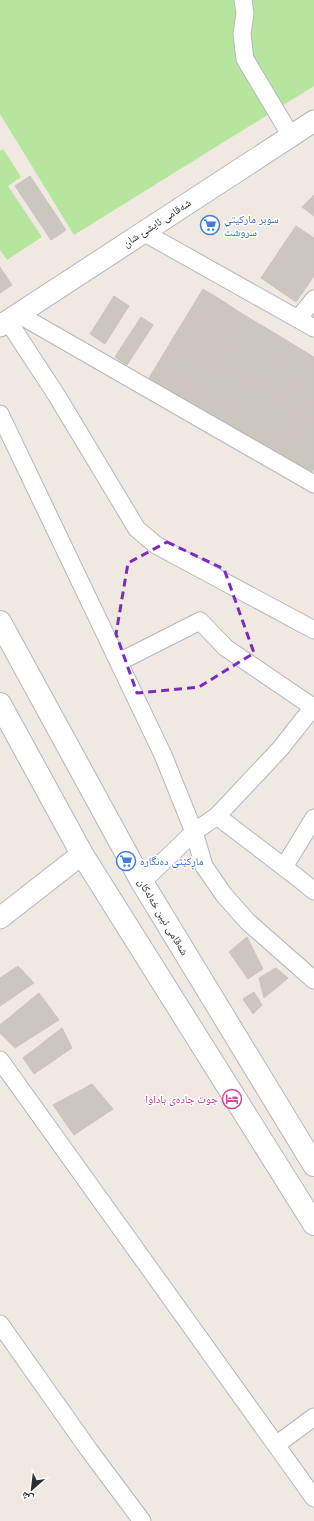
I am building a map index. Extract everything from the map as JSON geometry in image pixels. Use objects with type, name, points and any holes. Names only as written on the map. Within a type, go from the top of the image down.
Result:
[{"type":"main road","name":"شەقامی ئیبن خەلەکان","points":[[0,622],[142,882],[314,1164]]},
{"type":"main road","points":[[0,704],[82,854],[314,1224]]},
{"type":"street","points":[[242,0],[245,13],[242,34],[245,59],[291,136]]},
{"type":"street","name":"شەقامی ئایشێ شان","points":[[9,320],[314,121]]},
{"type":"street","points":[[143,232],[314,328]]},
{"type":"street","points":[[298,319],[314,298]]},
{"type":"street","points":[[9,320],[314,484]]},
{"type":"street","points":[[9,320],[57,396],[137,529],[156,545],[314,630]]},
{"type":"street","points":[[0,414],[163,756],[194,832],[204,866],[224,896],[248,922],[314,980]]},
{"type":"street","points":[[118,662],[200,621],[226,648],[314,706],[280,749],[217,816],[194,832],[142,882]]},
{"type":"street","points":[[217,816],[314,891]]},
{"type":"street","points":[[284,867],[314,818]]},
{"type":"street","points":[[0,918],[82,854]]},
{"type":"street","points":[[0,1060],[314,1498]]},
{"type":"street","points":[[0,1324],[84,1444],[142,1521]]},
{"type":"street","points":[[276,1445],[314,1417]]},
{"type":"highlighted area","points":[[167,542],[224,569],[254,653],[199,687],[137,693],[116,634],[128,563]]},
{"type":"green space","points":[[0,0],[314,0],[314,86],[74,235],[0,114]]},
{"type":"green space","points":[[3,149],[21,177],[8,186],[42,237],[7,260],[0,250],[0,151]]},
{"type":"building","points":[[30,176],[66,230],[51,240],[15,186]]},
{"type":"building","points":[[314,195],[314,216],[302,207]]},
{"type":"building","points":[[296,226],[314,238],[314,276],[296,302],[261,278]]},
{"type":"building","points":[[0,267],[12,285],[0,293]]},
{"type":"building","points":[[203,289],[216,297],[188,343],[175,335]]},
{"type":"building","points":[[114,296],[129,306],[105,344],[90,334]]},
{"type":"building","points":[[216,297],[226,303],[198,349],[188,343]]},
{"type":"building","points":[[226,303],[236,310],[208,355],[198,349]]},
{"type":"building","points":[[236,310],[246,316],[219,361],[208,355]]},
{"type":"building","points":[[246,316],[276,334],[250,380],[219,361]]},
{"type":"building","points":[[141,317],[153,325],[127,365],[115,357]]},
{"type":"building","points":[[276,334],[291,343],[263,388],[250,380]]},
{"type":"building","points":[[175,335],[188,343],[161,386],[149,378]]},
{"type":"building","points":[[188,343],[205,353],[178,396],[161,386]]},
{"type":"building","points":[[291,343],[312,356],[284,402],[263,388]]},
{"type":"building","points":[[205,353],[219,361],[193,405],[178,396]]},
{"type":"building","points":[[312,356],[314,357],[314,401],[305,415],[284,402]]},
{"type":"building","points":[[219,361],[236,372],[209,417],[193,405]]},
{"type":"building","points":[[236,372],[250,380],[222,426],[209,417]]},
{"type":"building","points":[[250,380],[263,388],[236,435],[222,426]]},
{"type":"building","points":[[263,388],[276,396],[249,443],[236,435]]},
{"type":"building","points":[[276,396],[295,408],[268,455],[249,443]]},
{"type":"building","points":[[314,401],[314,420],[305,415]]},
{"type":"building","points":[[295,408],[305,415],[279,461],[268,455]]},
{"type":"building","points":[[305,415],[314,420],[314,468],[309,477],[279,461]]},
{"type":"building","points":[[247,937],[263,969],[248,979],[229,952]]},
{"type":"building","points":[[18,966],[34,983],[0,1006],[0,978]]},
{"type":"building","points":[[276,968],[288,978],[264,998],[259,978]]},
{"type":"building","points":[[254,992],[262,1005],[253,1014],[243,999]]},
{"type":"building","points":[[39,993],[59,1020],[15,1048],[0,1033],[0,1025]]},
{"type":"building","points":[[62,1028],[72,1048],[34,1074],[23,1058]]},
{"type":"building","points":[[92,1084],[113,1109],[74,1135],[53,1105]]},
{"type":"place","name":"سوبر ماركيتي سروشت","points":[[210,225]]},
{"type":"place","name":"ماڕكێتی دەنگارە","points":[[126,861]]},
{"type":"place","name":"جوت جادەی باداوا","points":[[232,1099]]}]
